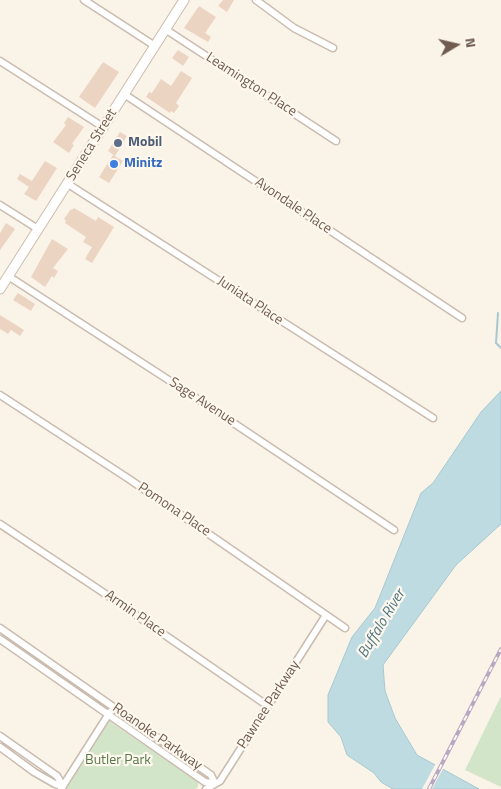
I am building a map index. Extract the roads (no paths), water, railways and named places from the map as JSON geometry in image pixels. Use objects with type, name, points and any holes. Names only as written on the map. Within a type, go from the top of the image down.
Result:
[{"type":"main road","name":"Seneca Street","points":[[0,289],[184,0]]},
{"type":"street","points":[[84,0],[155,46]]},
{"type":"street","points":[[256,0],[294,28],[333,48]]},
{"type":"street","name":"Leamington Place","points":[[165,29],[336,141]]},
{"type":"street","points":[[0,61],[103,127]]},
{"type":"street","name":"Avondale Place","points":[[124,94],[462,318]]},
{"type":"street","name":"Juniata Place","points":[[68,184],[432,418]]},
{"type":"street","points":[[0,205],[38,229]]},
{"type":"street","name":"Sage Avenue","points":[[8,276],[184,390],[394,530]]},
{"type":"street","name":"Pomona Place","points":[[0,395],[129,480],[345,628]]},
{"type":"street","name":"Armin Place","points":[[0,524],[268,706]]},
{"type":"street","name":"Pawnee Parkway","points":[[206,789],[220,782],[326,615]]},
{"type":"street","name":"Roanoke Parkway","points":[[0,628],[212,775],[214,784],[205,782],[0,639]]},
{"type":"street","points":[[24,655],[29,648]]},
{"type":"street","points":[[62,787],[114,706]]},
{"type":"street","points":[[0,736],[57,776],[62,787]]},
{"type":"street","points":[[0,748],[34,772],[62,787]]},
{"type":"water","points":[[501,391],[501,524],[456,565],[383,665],[385,691],[395,718],[417,755],[479,789],[393,789],[381,782],[374,773],[347,755],[341,737],[328,722],[328,695],[352,637],[375,608],[421,493],[433,483],[481,412]]},
{"type":"waterway","name":"Buffalo River","points":[[498,313],[496,343],[501,348]]},
{"type":"railway","points":[[429,789],[501,649]]},
{"type":"place","name":"Mobil","points":[[118,143]]},
{"type":"place","name":"Minitz","points":[[114,164]]},
{"type":"park label","name":"Butler Park","points":[[118,761]]}]
